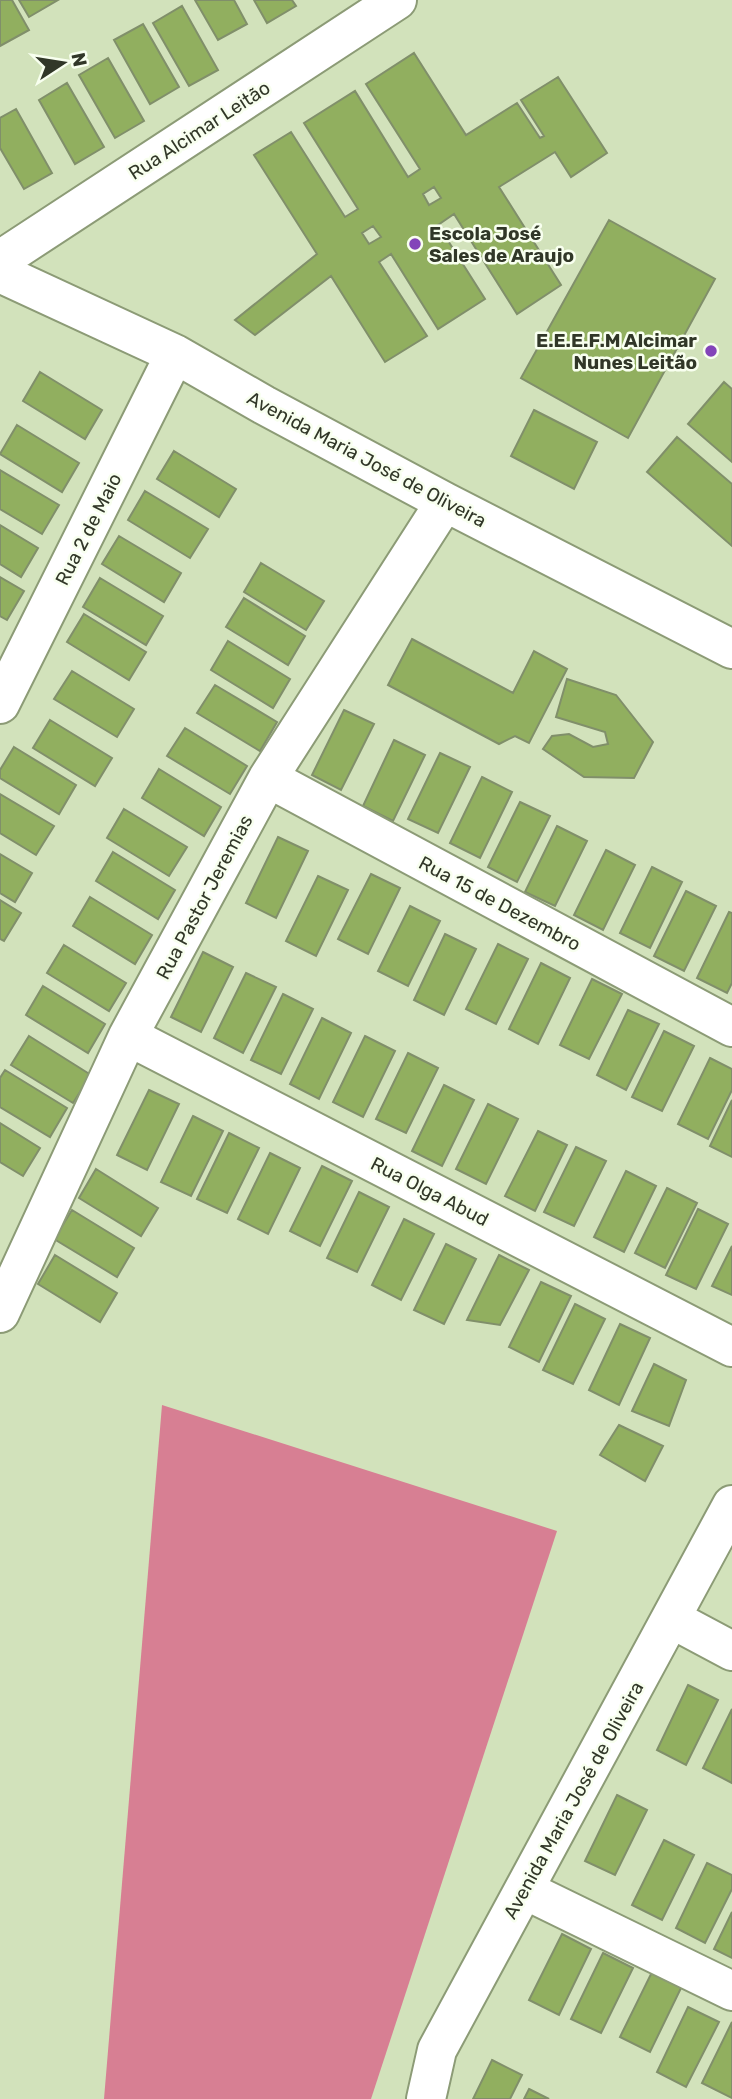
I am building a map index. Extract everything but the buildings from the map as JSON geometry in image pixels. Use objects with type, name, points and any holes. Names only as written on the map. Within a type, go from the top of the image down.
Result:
[{"type":"street","name":"Rua Alcimar Leitão","points":[[0,260],[397,0]]},
{"type":"street","name":"Avenida Maria José de Oliveira","points":[[0,273],[175,354],[445,502],[732,649]]},
{"type":"street","name":"Rua 2 de Maio","points":[[0,704],[175,354]]},
{"type":"street","name":"Rua Pastor Jeremias","points":[[0,1313],[128,1036],[268,778],[445,502]]},
{"type":"street","name":"Rua 15 de Dezembro","points":[[268,778],[732,1027]]},
{"type":"street","name":"Rua Olga Abud","points":[[128,1036],[732,1347]]},
{"type":"street","name":"Avenida Maria José de Oliveira","points":[[426,2099],[437,2050],[732,1505]]},
{"type":"street","points":[[672,1619],[732,1651]]},
{"type":"street","points":[[525,1890],[732,1991]]},
{"type":"shaded area","points":[[162,1405],[557,1531],[371,2099],[104,2099]]},
{"type":"place","name":"Escola José Sales de Araujo","points":[[415,244]]},
{"type":"place","name":"E.E.E.F.M Alcimar Nunes Leitão","points":[[711,351]]}]
